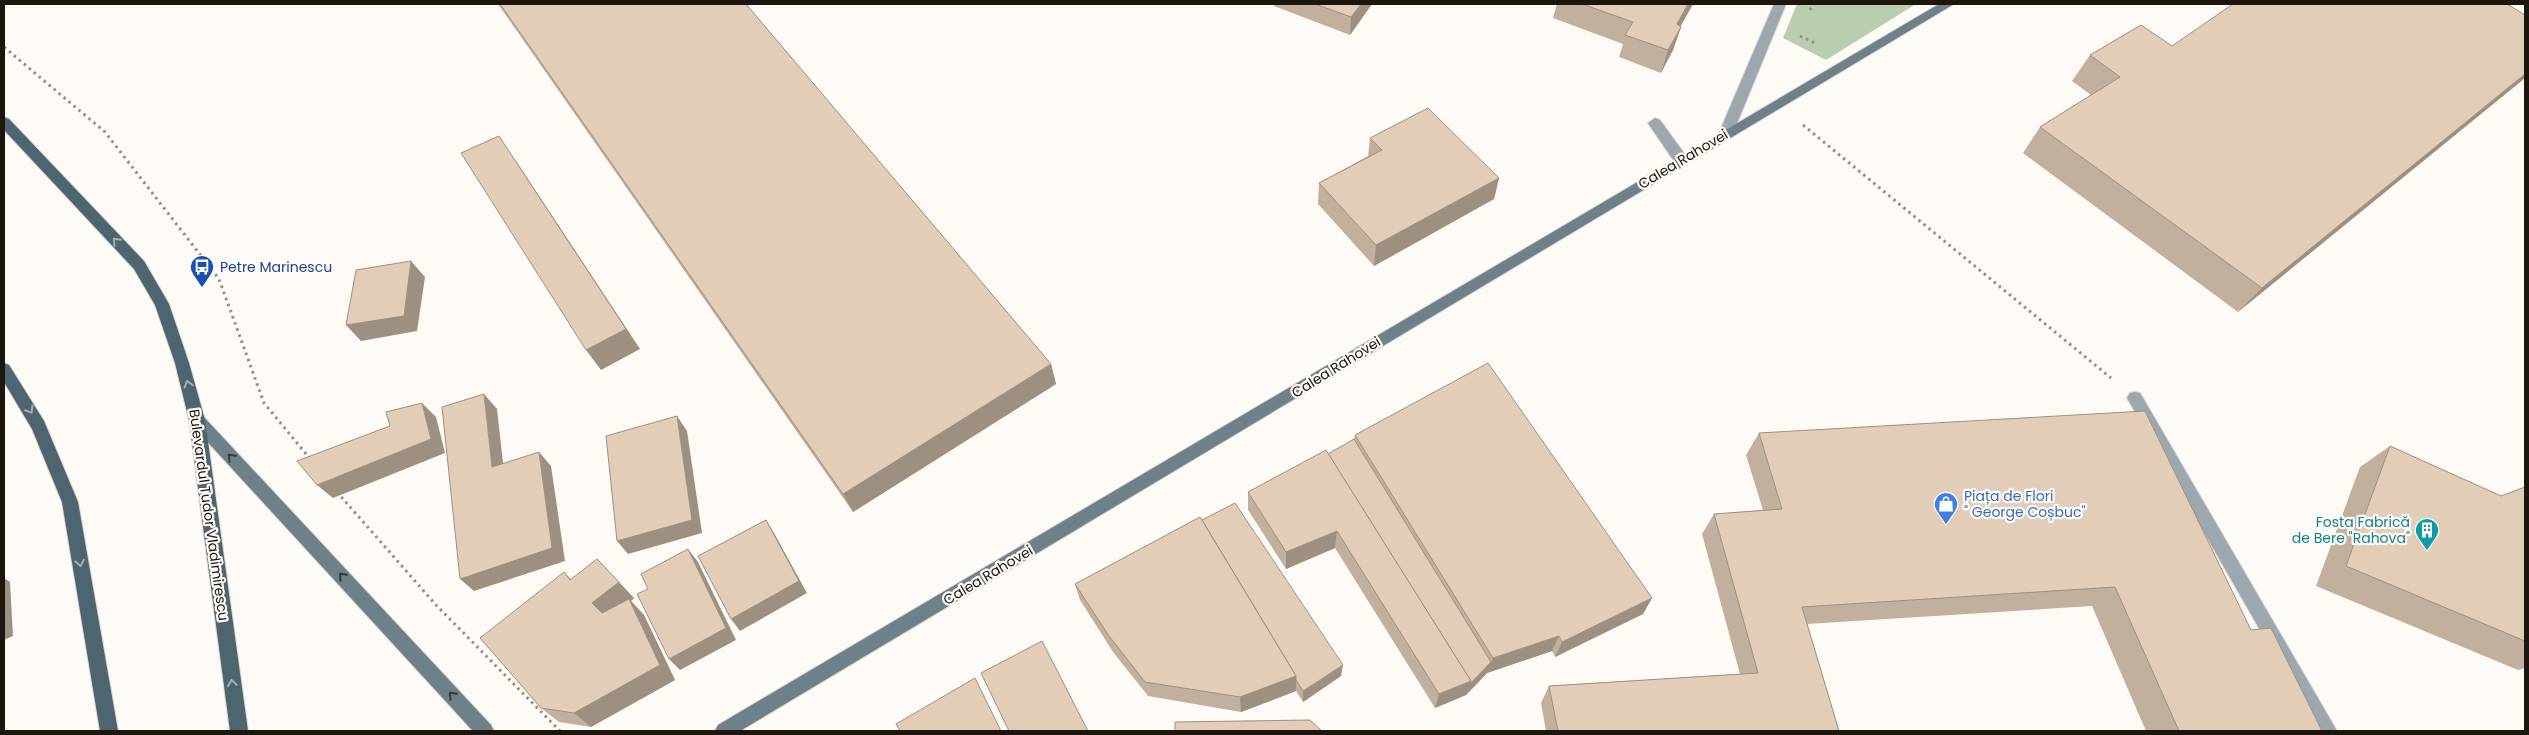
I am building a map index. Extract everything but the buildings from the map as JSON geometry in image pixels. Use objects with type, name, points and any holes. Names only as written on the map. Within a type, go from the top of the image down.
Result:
[{"type":"main road","name":"Bulevardul Tudor Vladimirescu","points":[[4,122],[139,265],[162,304],[182,363],[197,420],[239,731]]},
{"type":"main road","points":[[4,369],[39,426],[70,502],[109,731]]},
{"type":"street","points":[[1726,133],[1780,4]]},
{"type":"street","name":"Calea Rahovei","points":[[724,731],[1211,443],[1411,320],[1948,4]]},
{"type":"street","points":[[1655,123],[1681,160]]},
{"type":"street","points":[[2135,398],[2328,731]]},
{"type":"street","points":[[197,420],[485,731]]},
{"type":"path","points":[[4,47],[106,132],[220,279],[264,403],[315,465]]},
{"type":"path","points":[[1777,104],[2135,398]]},
{"type":"path","points":[[334,488],[436,605],[560,731]]},
{"type":"green space","points":[[1797,4],[1916,4],[1826,60],[1783,38]]},
{"type":"place","name":"Petre Marinescu","points":[[202,288]]},
{"type":"place","name":"Piața de Flori \" George Coșbuc\"","points":[[1946,525]]},
{"type":"place","name":"Fosta Fabrică de Bere \"Rahova\"","points":[[2427,551]]}]
